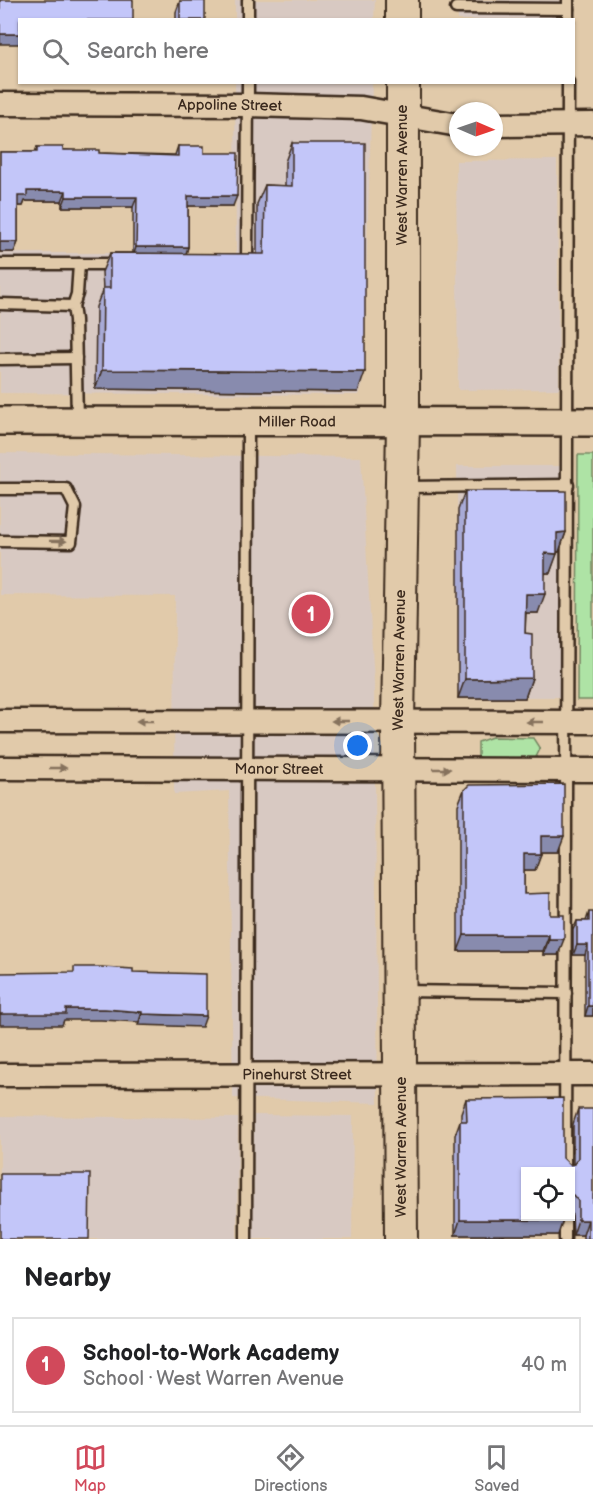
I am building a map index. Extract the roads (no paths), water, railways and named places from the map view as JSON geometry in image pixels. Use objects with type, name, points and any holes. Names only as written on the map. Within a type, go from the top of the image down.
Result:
[{"type":"main road","points":[[402,0],[402,18]]},
{"type":"main road","name":"West Warren Avenue","points":[[401,1239],[398,722],[403,422],[403,84]]},
{"type":"street","name":"Appoline Street","points":[[0,104],[247,94],[361,108],[449,123]]},
{"type":"street","points":[[503,125],[593,124]]},
{"type":"street","name":"Miller Road","points":[[0,421],[581,422]]},
{"type":"street","points":[[0,721],[593,722]]},
{"type":"street","name":"Manor Street","points":[[0,768],[593,770]]},
{"type":"street","name":"Pinehurst Street","points":[[0,1075],[593,1074]]},
{"type":"lane","points":[[248,0],[248,18]]},
{"type":"lane","points":[[456,8],[568,9]]},
{"type":"lane","points":[[565,1167],[568,485],[581,422],[568,84]]},
{"type":"lane","points":[[236,265],[247,265],[247,94]]},
{"type":"lane","points":[[0,264],[135,264]]},
{"type":"lane","points":[[77,421],[72,306],[77,294],[79,264]]},
{"type":"lane","points":[[0,304],[72,306]]},
{"type":"lane","points":[[0,359],[76,358]]},
{"type":"lane","points":[[246,1239],[248,421]]},
{"type":"lane","points":[[402,488],[568,485]]},
{"type":"lane","points":[[0,489],[66,489],[75,507],[70,542],[0,541]]},
{"type":"lane","points":[[400,991],[566,993]]},
{"type":"lane","points":[[565,1221],[565,1239]]},
{"type":"place","name":"School-to-Work Academy","points":[[311,614]]}]
